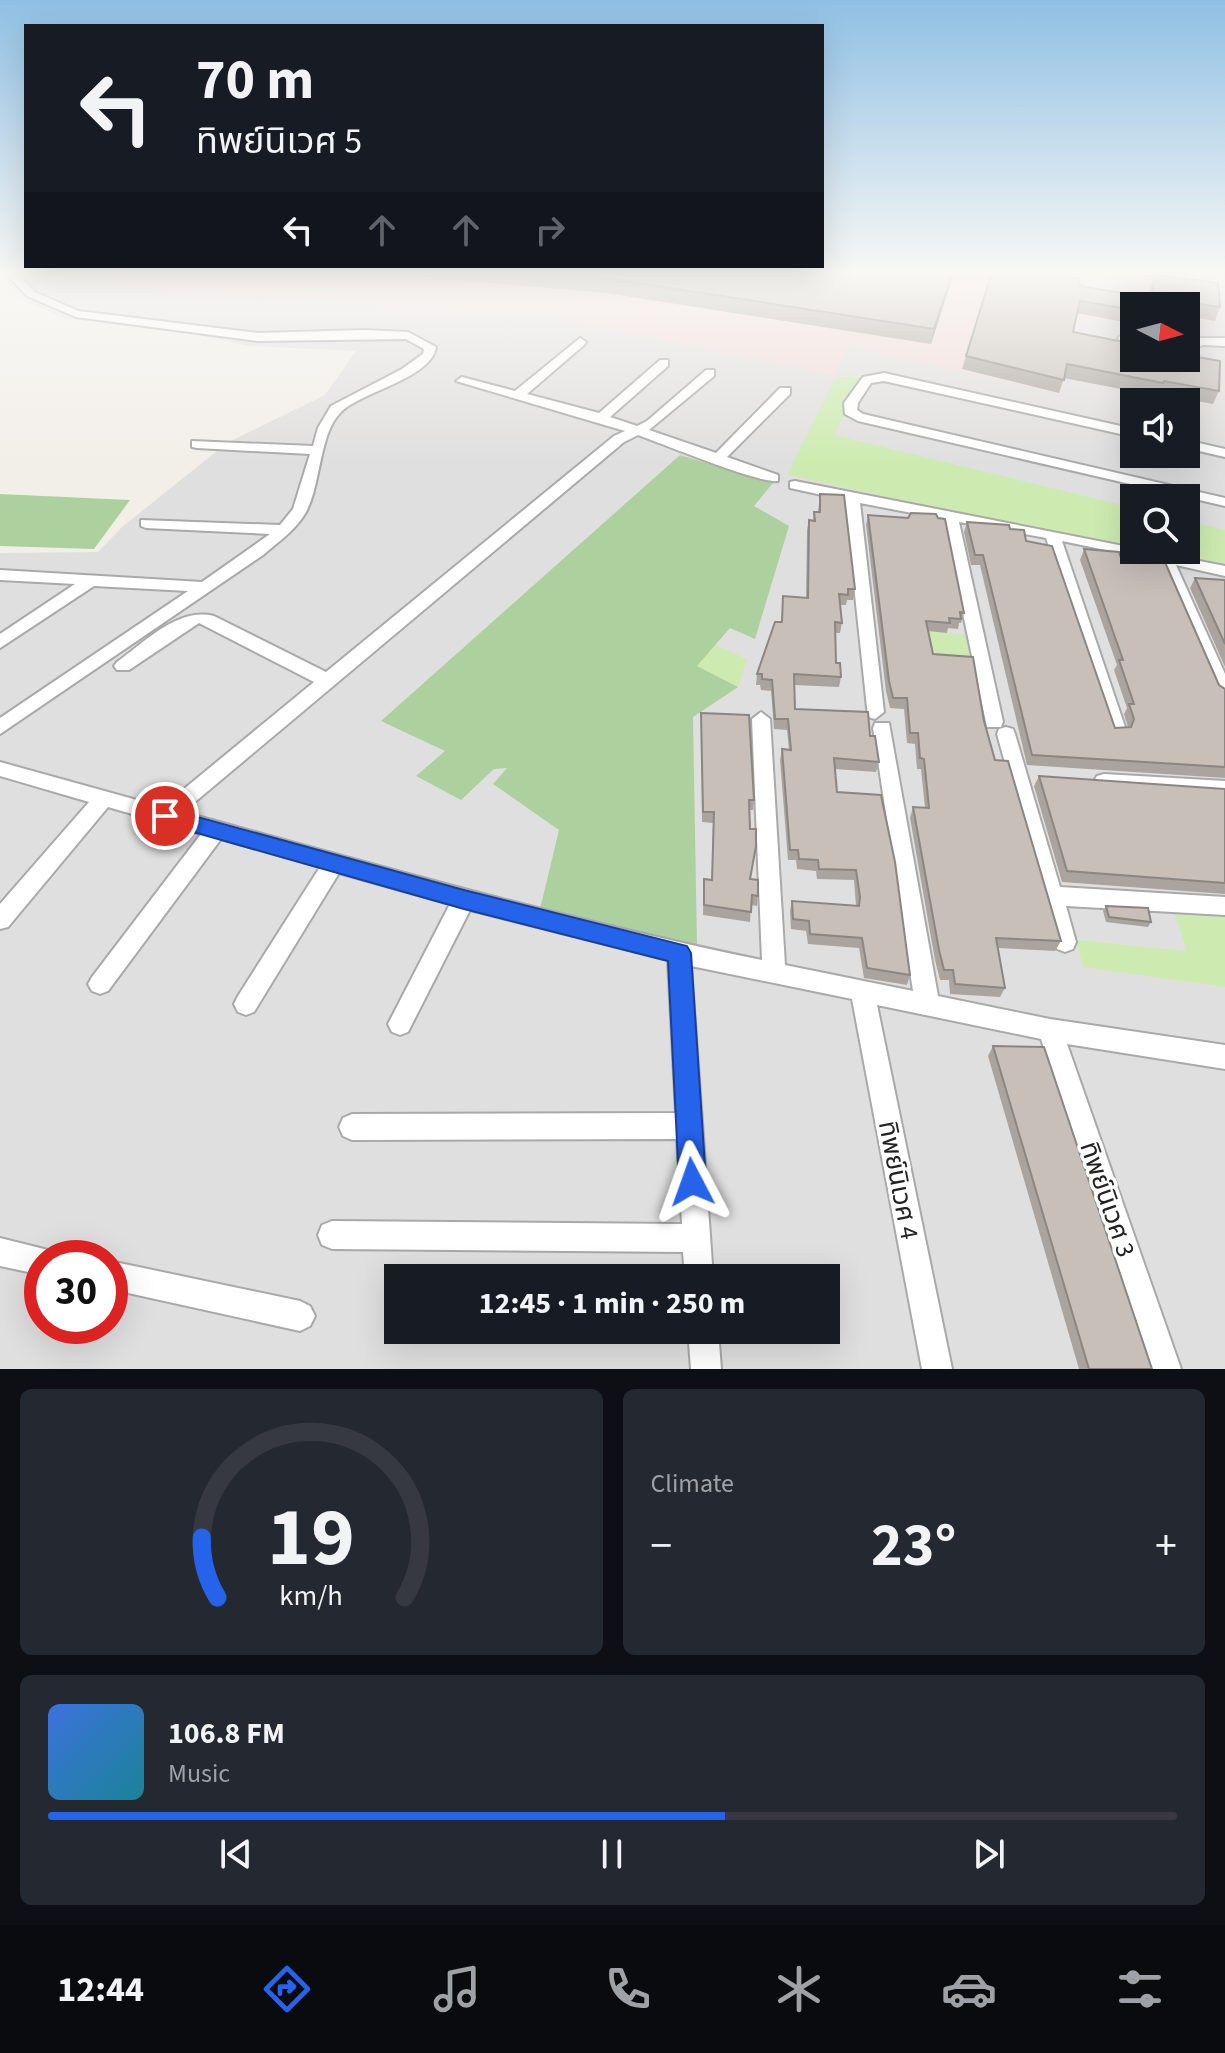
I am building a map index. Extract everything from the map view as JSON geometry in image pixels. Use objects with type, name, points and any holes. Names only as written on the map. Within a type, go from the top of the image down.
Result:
[{"type":"street","points":[[241,335],[333,335]]},
{"type":"street","points":[[0,727],[257,552],[284,530],[300,510],[317,450],[336,409],[406,372],[429,355],[430,347],[408,336],[384,335]]},
{"type":"street","points":[[518,395],[580,342]]},
{"type":"street","points":[[1200,342],[1225,342]]},
{"type":"street","points":[[601,418],[664,363]]},
{"type":"street","points":[[165,816],[619,439],[640,432],[710,373]]},
{"type":"street","points":[[1120,430],[884,377],[867,380],[851,403],[850,411],[858,417],[1225,502]]},
{"type":"street","points":[[462,381],[601,418],[773,478]]},
{"type":"street","points":[[717,460],[785,391]]},
{"type":"street","points":[[197,444],[317,450]]},
{"type":"street","points":[[1200,447],[1225,453]]},
{"type":"street","points":[[795,485],[1120,549]]},
{"type":"street","points":[[852,497],[879,720],[927,1003]]},
{"type":"street","points":[[950,517],[1000,728],[1026,776],[1065,942]]},
{"type":"street","points":[[146,523],[284,530]]},
{"type":"street","points":[[1053,537],[1117,730]]},
{"type":"street","points":[[1168,564],[1225,694]]},
{"type":"street","points":[[1195,564],[1225,571]]},
{"type":"street","points":[[0,575],[88,583],[202,587]]},
{"type":"street","points":[[0,642],[88,583]]},
{"type":"street","points":[[123,666],[187,621],[199,618],[328,681]]},
{"type":"street","points":[[761,719],[774,972]]},
{"type":"street","points":[[0,769],[464,899],[679,953],[1050,1030],[1225,1057]]},
{"type":"street","points":[[1082,779],[1225,789]]},
{"type":"street","points":[[0,920],[104,798]]},
{"type":"street","points":[[100,984],[215,831]]},
{"type":"street","points":[[246,1004],[334,863]]},
{"type":"street","points":[[1052,896],[1225,906]]},
{"type":"street","points":[[400,1024],[464,899]]},
{"type":"street","points":[[679,953],[698,1264]]},
{"type":"street","name":"ทิพย์นิเวศ 4","points":[[862,990],[937,1369]]},
{"type":"street","name":"ทิพย์นิเวศ 3","points":[[1050,1030],[1166,1369]]},
{"type":"street","points":[[352,1127],[689,1126]]},
{"type":"street","points":[[332,1235],[696,1238]]},
{"type":"street","points":[[0,1252],[24,1257]]},
{"type":"street","points":[[128,1279],[300,1316]]},
{"type":"street","points":[[704,1344],[706,1369]]},
{"type":"shaded area","points":[[198,335],[1120,335],[1120,372],[1200,372],[1200,335],[1225,335],[1225,1369],[0,1369],[0,553],[98,552],[122,527],[227,443],[325,395],[356,351],[249,346]]},
{"type":"shaded area","points":[[638,335],[1076,335],[1067,376],[1059,393],[849,346],[834,375]]},
{"type":"green space","points":[[836,377],[857,377],[862,380],[834,435],[1120,505],[1120,543],[1024,527],[787,475]]},
{"type":"green space","points":[[680,455],[773,483],[754,506],[789,526],[755,639],[730,628],[697,666],[738,687],[693,717],[697,945],[540,909],[559,830],[493,784],[507,768],[494,769],[461,800],[416,776],[445,751],[381,721]]},
{"type":"green space","points":[[0,494],[130,500],[94,549],[0,546]]},
{"type":"green space","points":[[1200,524],[1225,530],[1225,566],[1200,560]]},
{"type":"green space","points":[[925,631],[968,635],[975,665],[929,661]]},
{"type":"green space","points":[[715,645],[747,659],[738,687],[696,666]]},
{"type":"green space","points":[[1175,914],[1225,917],[1225,987],[1083,967],[1076,940],[1187,951]]},
{"type":"building","points":[[973,335],[1088,335],[1120,341],[1120,372],[1200,372],[1200,357],[1220,361],[1219,391],[1067,364],[1064,380],[966,356]]},
{"type":"building","points":[[820,494],[844,495],[855,589],[848,589],[848,595],[839,594],[842,623],[835,622],[836,663],[840,663],[841,677],[794,674],[795,709],[868,712],[870,736],[875,736],[879,762],[834,758],[837,792],[881,795],[895,862],[910,975],[867,968],[862,938],[810,934],[809,921],[793,919],[792,901],[859,906],[860,897],[856,870],[819,869],[818,860],[799,859],[798,850],[790,850],[782,749],[791,750],[788,719],[775,719],[772,680],[762,679],[762,674],[757,674],[775,622],[782,622],[783,596],[808,598],[809,520],[815,521],[814,512],[820,512]]},
{"type":"building","points":[[911,513],[936,514],[938,518],[945,519],[964,613],[960,612],[961,619],[949,618],[950,623],[926,621],[933,654],[973,657],[984,721],[995,760],[1008,761],[1061,941],[996,938],[1005,988],[955,984],[953,970],[944,970],[939,950],[913,807],[929,808],[924,759],[920,758],[918,733],[910,733],[907,698],[893,698],[889,681],[868,515],[908,518]]},
{"type":"building","points":[[967,522],[1009,525],[1010,529],[1024,530],[1026,541],[1052,546],[1115,728],[1131,727],[1134,719],[1129,704],[1134,704],[1119,660],[1123,660],[1084,549],[1119,552],[1120,564],[1166,564],[1219,685],[1225,689],[1225,767],[1032,755],[983,555],[975,555]]},
{"type":"building","points":[[1195,578],[1225,580],[1225,644]]},
{"type":"building","points":[[701,713],[749,715],[754,800],[749,800],[750,829],[756,829],[750,879],[758,880],[758,896],[752,895],[751,912],[704,905],[704,879],[712,880],[714,812],[703,812]]},
{"type":"building","points":[[1039,776],[1225,789],[1225,883],[1067,871]]},
{"type":"building","points":[[1106,906],[1148,908],[1151,922],[1109,917]]},
{"type":"building","points":[[993,1046],[1044,1047],[1152,1369],[1089,1369]]},
{"type":"route","points":[[165,816],[464,899],[679,953],[692,1182]]}]
